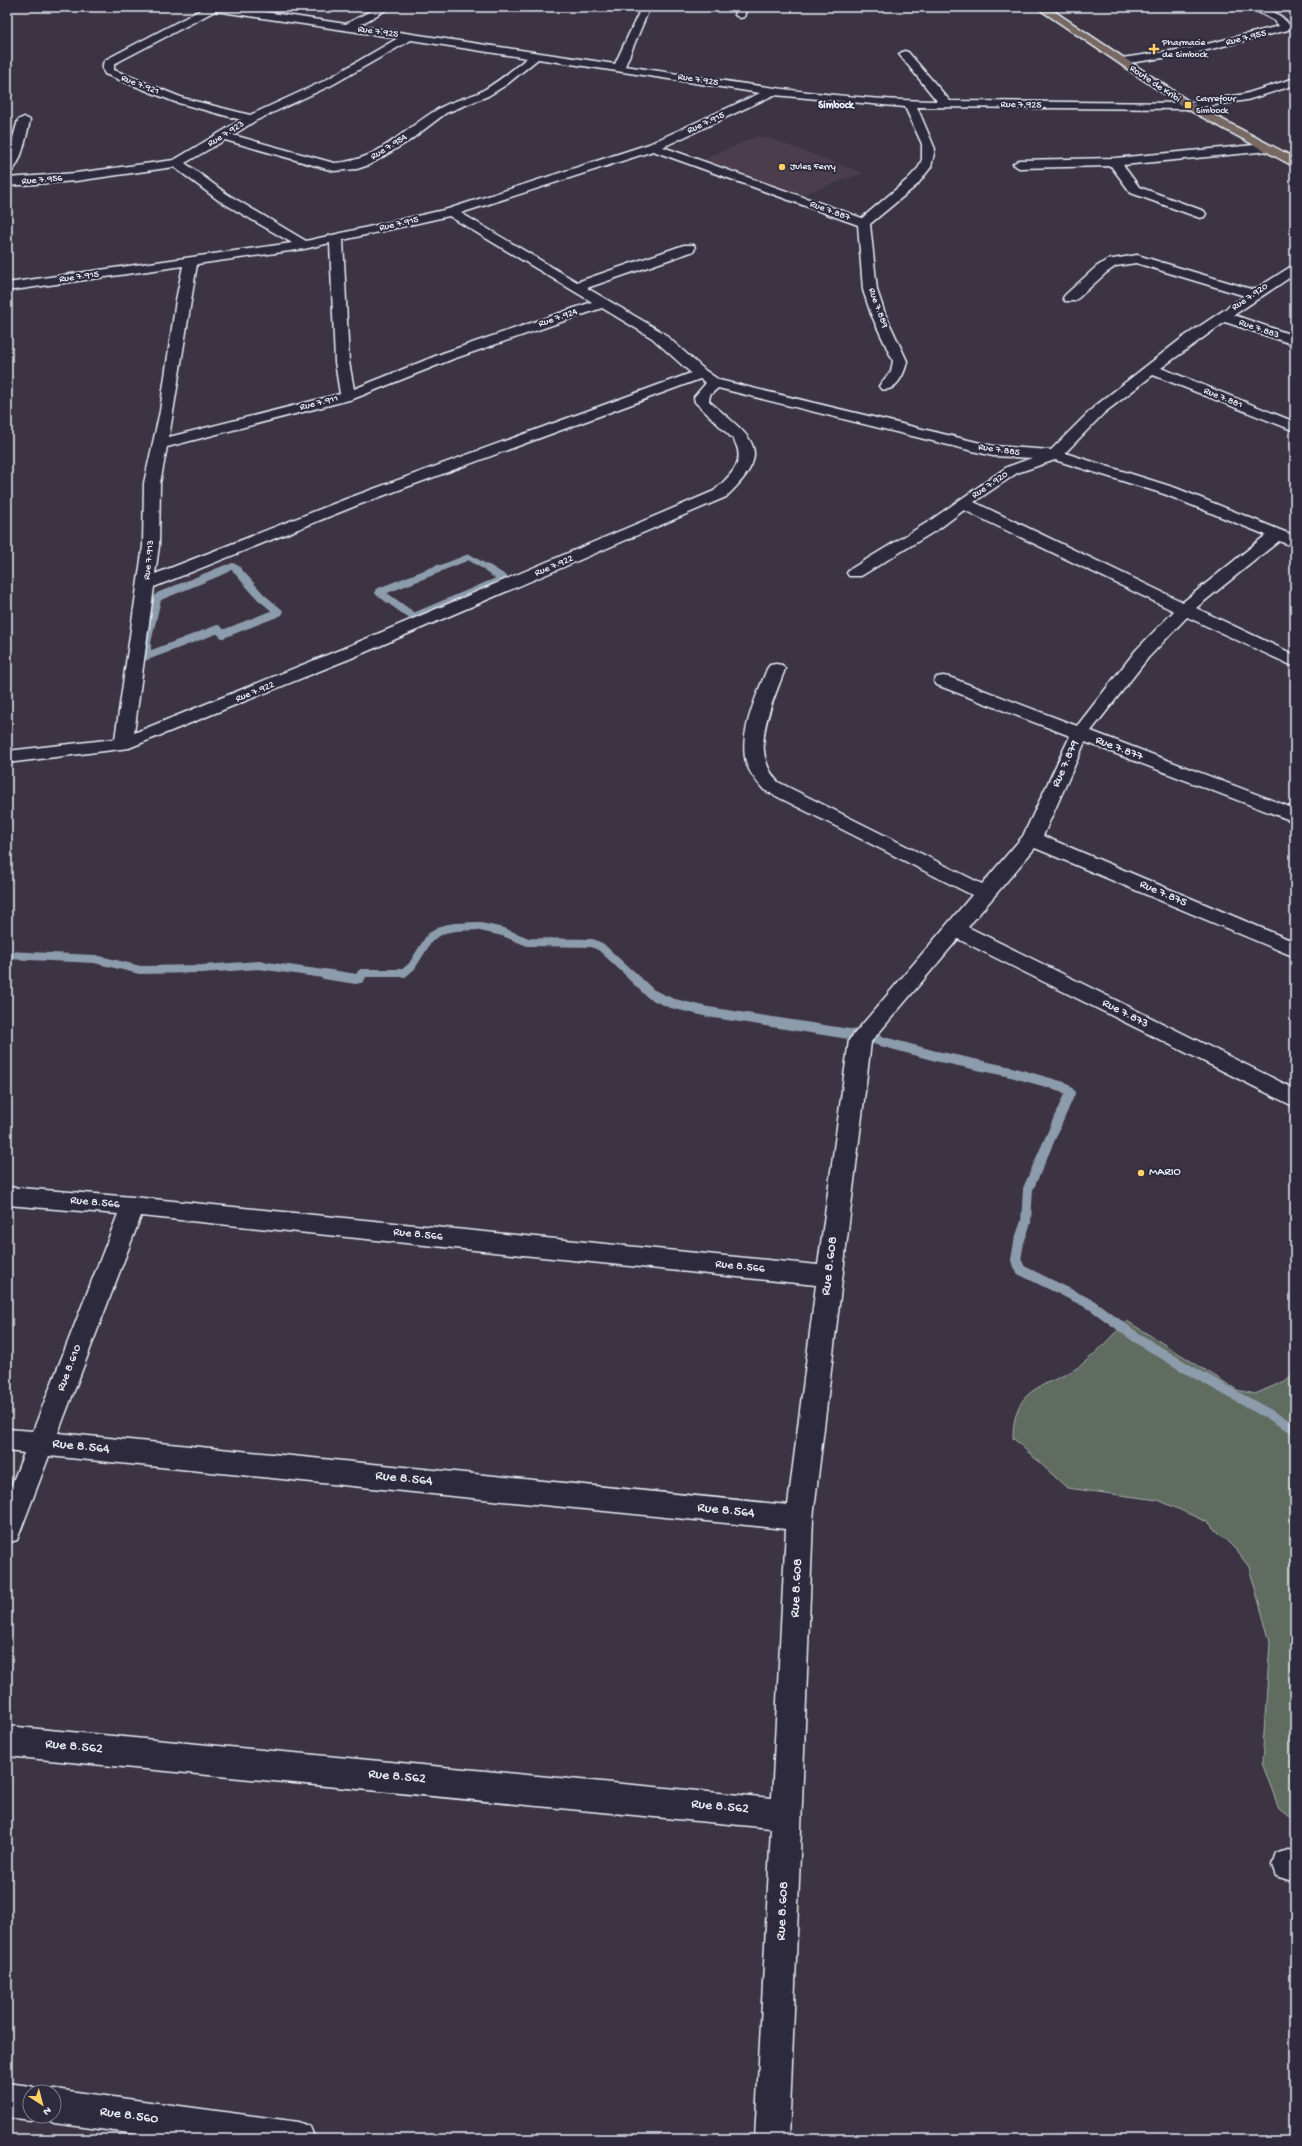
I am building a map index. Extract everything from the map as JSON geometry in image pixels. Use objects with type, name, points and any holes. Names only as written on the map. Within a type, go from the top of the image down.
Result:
[{"type":"main road","name":"Route de Kribi","points":[[1040,7],[1189,106],[1295,163]]},
{"type":"street","name":"Rue 7.925","points":[[213,7],[772,91],[909,104],[1189,106],[1247,97],[1295,81]]},
{"type":"street","name":"Rue 7.921","points":[[213,7],[109,62],[109,72],[179,100],[251,119]]},
{"type":"street","points":[[348,27],[386,7]]},
{"type":"street","name":"Rue 7.955","points":[[1122,61],[1191,52],[1284,28],[1285,26],[1279,19],[1254,7]]},
{"type":"street","points":[[620,68],[646,8]]},
{"type":"street","name":"Rue 7.923","points":[[177,163],[251,119],[328,83],[410,36]]},
{"type":"street","points":[[904,54],[947,105]]},
{"type":"street","name":"Rue 7.954","points":[[223,136],[334,167],[353,166],[365,162],[405,139],[442,111],[484,94],[502,83],[537,55]]},
{"type":"street","name":"Rue 7.915","points":[[7,287],[304,245],[451,212],[653,147],[712,121],[772,91]]},
{"type":"street","name":"Rue 7.887","points":[[653,147],[864,224],[882,206],[903,190],[925,166],[929,150],[927,142],[909,104]]},
{"type":"street","name":"Rue 7.956","points":[[7,170],[18,144],[24,120]]},
{"type":"street","points":[[1019,164],[1115,162],[1265,148]]},
{"type":"street","points":[[1115,162],[1131,187],[1135,190],[1200,214]]},
{"type":"street","points":[[177,163],[197,180],[220,196],[304,245]]},
{"type":"street","name":"Rue 7.956","points":[[7,182],[76,177],[177,163]]},
{"type":"street","name":"Rue 7.924","points":[[451,212],[603,303]]},
{"type":"street","name":"Rue 7.889","points":[[864,224],[865,252],[870,290],[878,314],[900,361],[900,369],[886,386]]},
{"type":"street","name":"Rue 7.911","points":[[160,444],[348,396],[342,362],[336,238]]},
{"type":"street","points":[[576,287],[689,248]]},
{"type":"street","points":[[1070,298],[1101,270],[1112,263],[1137,259],[1254,294]]},
{"type":"street","name":"Rue 7.913","points":[[123,744],[151,546],[152,483],[167,412],[183,300],[191,261]]},
{"type":"street","name":"Rue 7.920","points":[[963,503],[1012,470],[1055,455],[1099,410],[1151,369],[1222,316],[1295,268]]},
{"type":"street","points":[[603,303],[657,335],[701,374],[715,383]]},
{"type":"street","name":"Rue 7.924","points":[[348,396],[448,356],[603,303]]},
{"type":"street","name":"Rue 7.883","points":[[1222,316],[1295,341]]},
{"type":"street","name":"Rue 7.881","points":[[1151,369],[1295,426]]},
{"type":"street","points":[[146,584],[352,502],[701,374]]},
{"type":"street","name":"Rue 7.885","points":[[715,383],[741,388],[993,451],[1055,455],[1170,491],[1278,534]]},
{"type":"street","name":"Rue 7.922","points":[[123,744],[249,695],[720,494],[734,483],[742,472],[749,457],[746,444],[702,402],[701,397],[704,392],[715,383]]},
{"type":"street","points":[[855,573],[934,525],[963,503]]},
{"type":"street","name":"Rue 7.920","points":[[963,503],[1295,662]]},
{"type":"street","points":[[1278,534],[1295,542]]},
{"type":"street","name":"Rue 7.879","points":[[863,1035],[986,894],[1032,838],[1080,734],[1142,654],[1184,610],[1278,534]]},
{"type":"street","points":[[776,669],[754,736],[754,759],[761,774],[771,786],[986,894]]},
{"type":"street","name":"Rue 7.877","points":[[943,682],[1295,816]]},
{"type":"street","points":[[7,758],[123,744]]},
{"type":"street","name":"Rue 7.875","points":[[1032,838],[1295,950]]},
{"type":"street","name":"Rue 7.873","points":[[955,929],[1295,1099]]},
{"type":"street","name":"Rue 8.608","points":[[772,2139],[800,1518],[828,1276],[863,1035]]},
{"type":"street","name":"Rue 8.566","points":[[7,1196],[133,1206],[828,1276]]},
{"type":"street","name":"Rue 8.610","points":[[7,1531],[133,1206]]},
{"type":"street","name":"Rue 8.564","points":[[7,1440],[800,1518]]},
{"type":"street","name":"Rue 8.562","points":[[7,1741],[787,1814]]},
{"type":"street","points":[[7,2100],[22,2102]]},
{"type":"street","name":"Rue 8.560","points":[[62,2107],[298,2139]]},
{"type":"shaded area","name":"Jules Ferry","points":[[756,136],[768,138],[864,173],[798,196],[700,161]]},
{"type":"green space","points":[[1127,1321],[1237,1390],[1255,1394],[1285,1381],[1295,1372],[1295,1820],[1278,1806],[1262,1763],[1270,1642],[1249,1567],[1237,1551],[1209,1523],[1158,1500],[1067,1488],[1013,1438],[1015,1419],[1020,1405],[1027,1396],[1037,1388],[1072,1371],[1085,1362]]},
{"type":"waterway","points":[[436,570],[469,557],[490,570]]},
{"type":"waterway","points":[[223,570],[233,566],[236,569]]},
{"type":"waterway","points":[[226,569],[160,596],[157,599],[147,642],[147,656],[218,629],[223,634],[279,612],[261,597],[236,569]]},
{"type":"waterway","points":[[438,569],[379,592],[414,617],[504,579],[488,569]]},
{"type":"waterway","points":[[362,975],[363,973],[404,973],[412,966],[430,937],[444,929],[476,926],[503,932],[528,942],[592,943],[601,947],[631,975]]},
{"type":"waterway","points":[[7,955],[95,959],[140,970],[202,969],[259,965],[326,974]]},
{"type":"waterway","points":[[326,974],[331,975]]},
{"type":"waterway","points":[[326,974],[356,979],[360,978],[362,974]]},
{"type":"waterway","points":[[630,974],[651,994],[671,1003],[708,1012],[862,1036],[936,1056],[1011,1072],[1064,1087],[1070,1093],[1028,1189],[1026,1222],[1019,1242],[1016,1260],[1021,1270],[1092,1305],[1137,1338],[1186,1368],[1295,1429]]},
{"type":"place","name":"Pharmacie de Simbock","points":[[1154,49]]},
{"type":"place","name":"Carrefour Simbock","points":[[1188,105]]},
{"type":"place","name":"Jules Ferry","points":[[782,167]]},
{"type":"place","name":"MARIO","points":[[1141,1173]]},
{"type":"district","name":"Simbock","points":[[836,106]]}]
